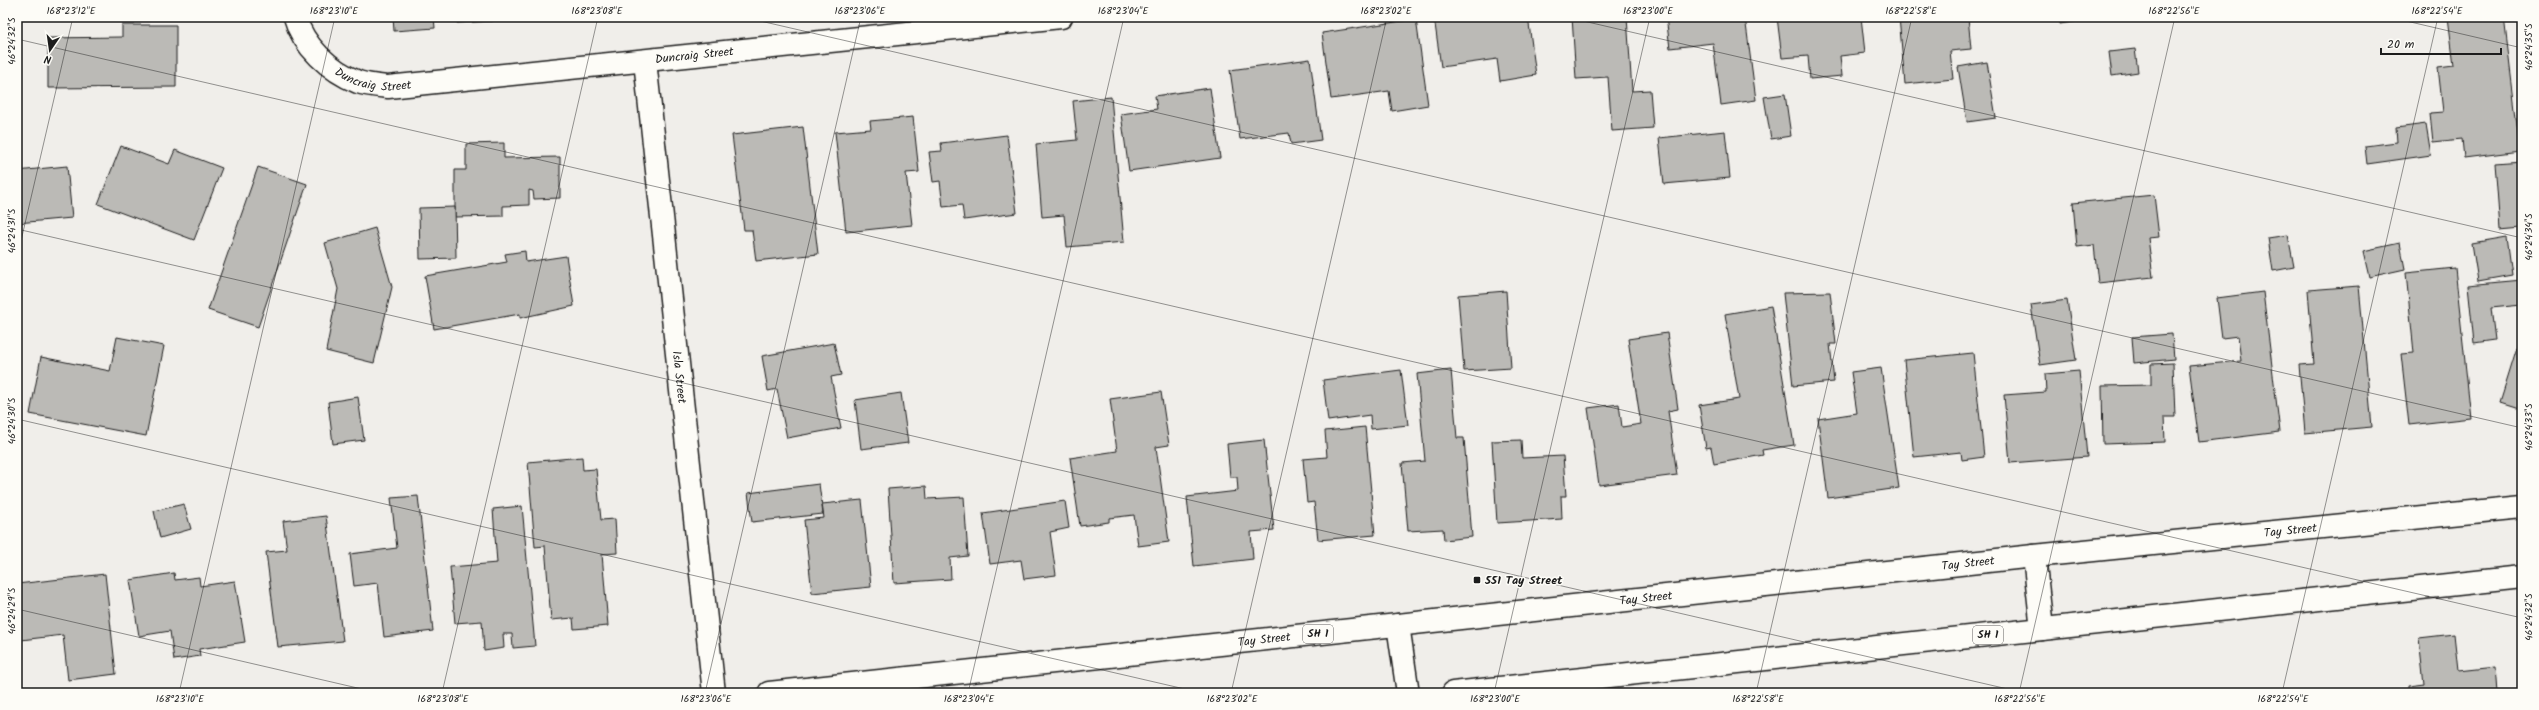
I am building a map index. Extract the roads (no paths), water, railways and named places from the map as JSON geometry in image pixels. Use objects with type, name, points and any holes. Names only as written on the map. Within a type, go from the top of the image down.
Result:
[{"type":"main road","name":"Duncraig Street","points":[[295,17],[312,49],[331,67],[358,82],[388,87],[645,61],[933,23],[1061,17]]},
{"type":"main road","name":"Isla Street","points":[[645,61],[714,693]]},
{"type":"main road","name":"Tay Street","points":[[770,693],[2034,556],[2522,507]]},
{"type":"main road","points":[[2034,556],[2042,629]]},
{"type":"main road","name":"SH 1","points":[[1453,693],[2522,577]]},
{"type":"main road","points":[[1398,625],[1408,693]]},
{"type":"place","name":"551 Tay Street","points":[[1477,580]]}]
